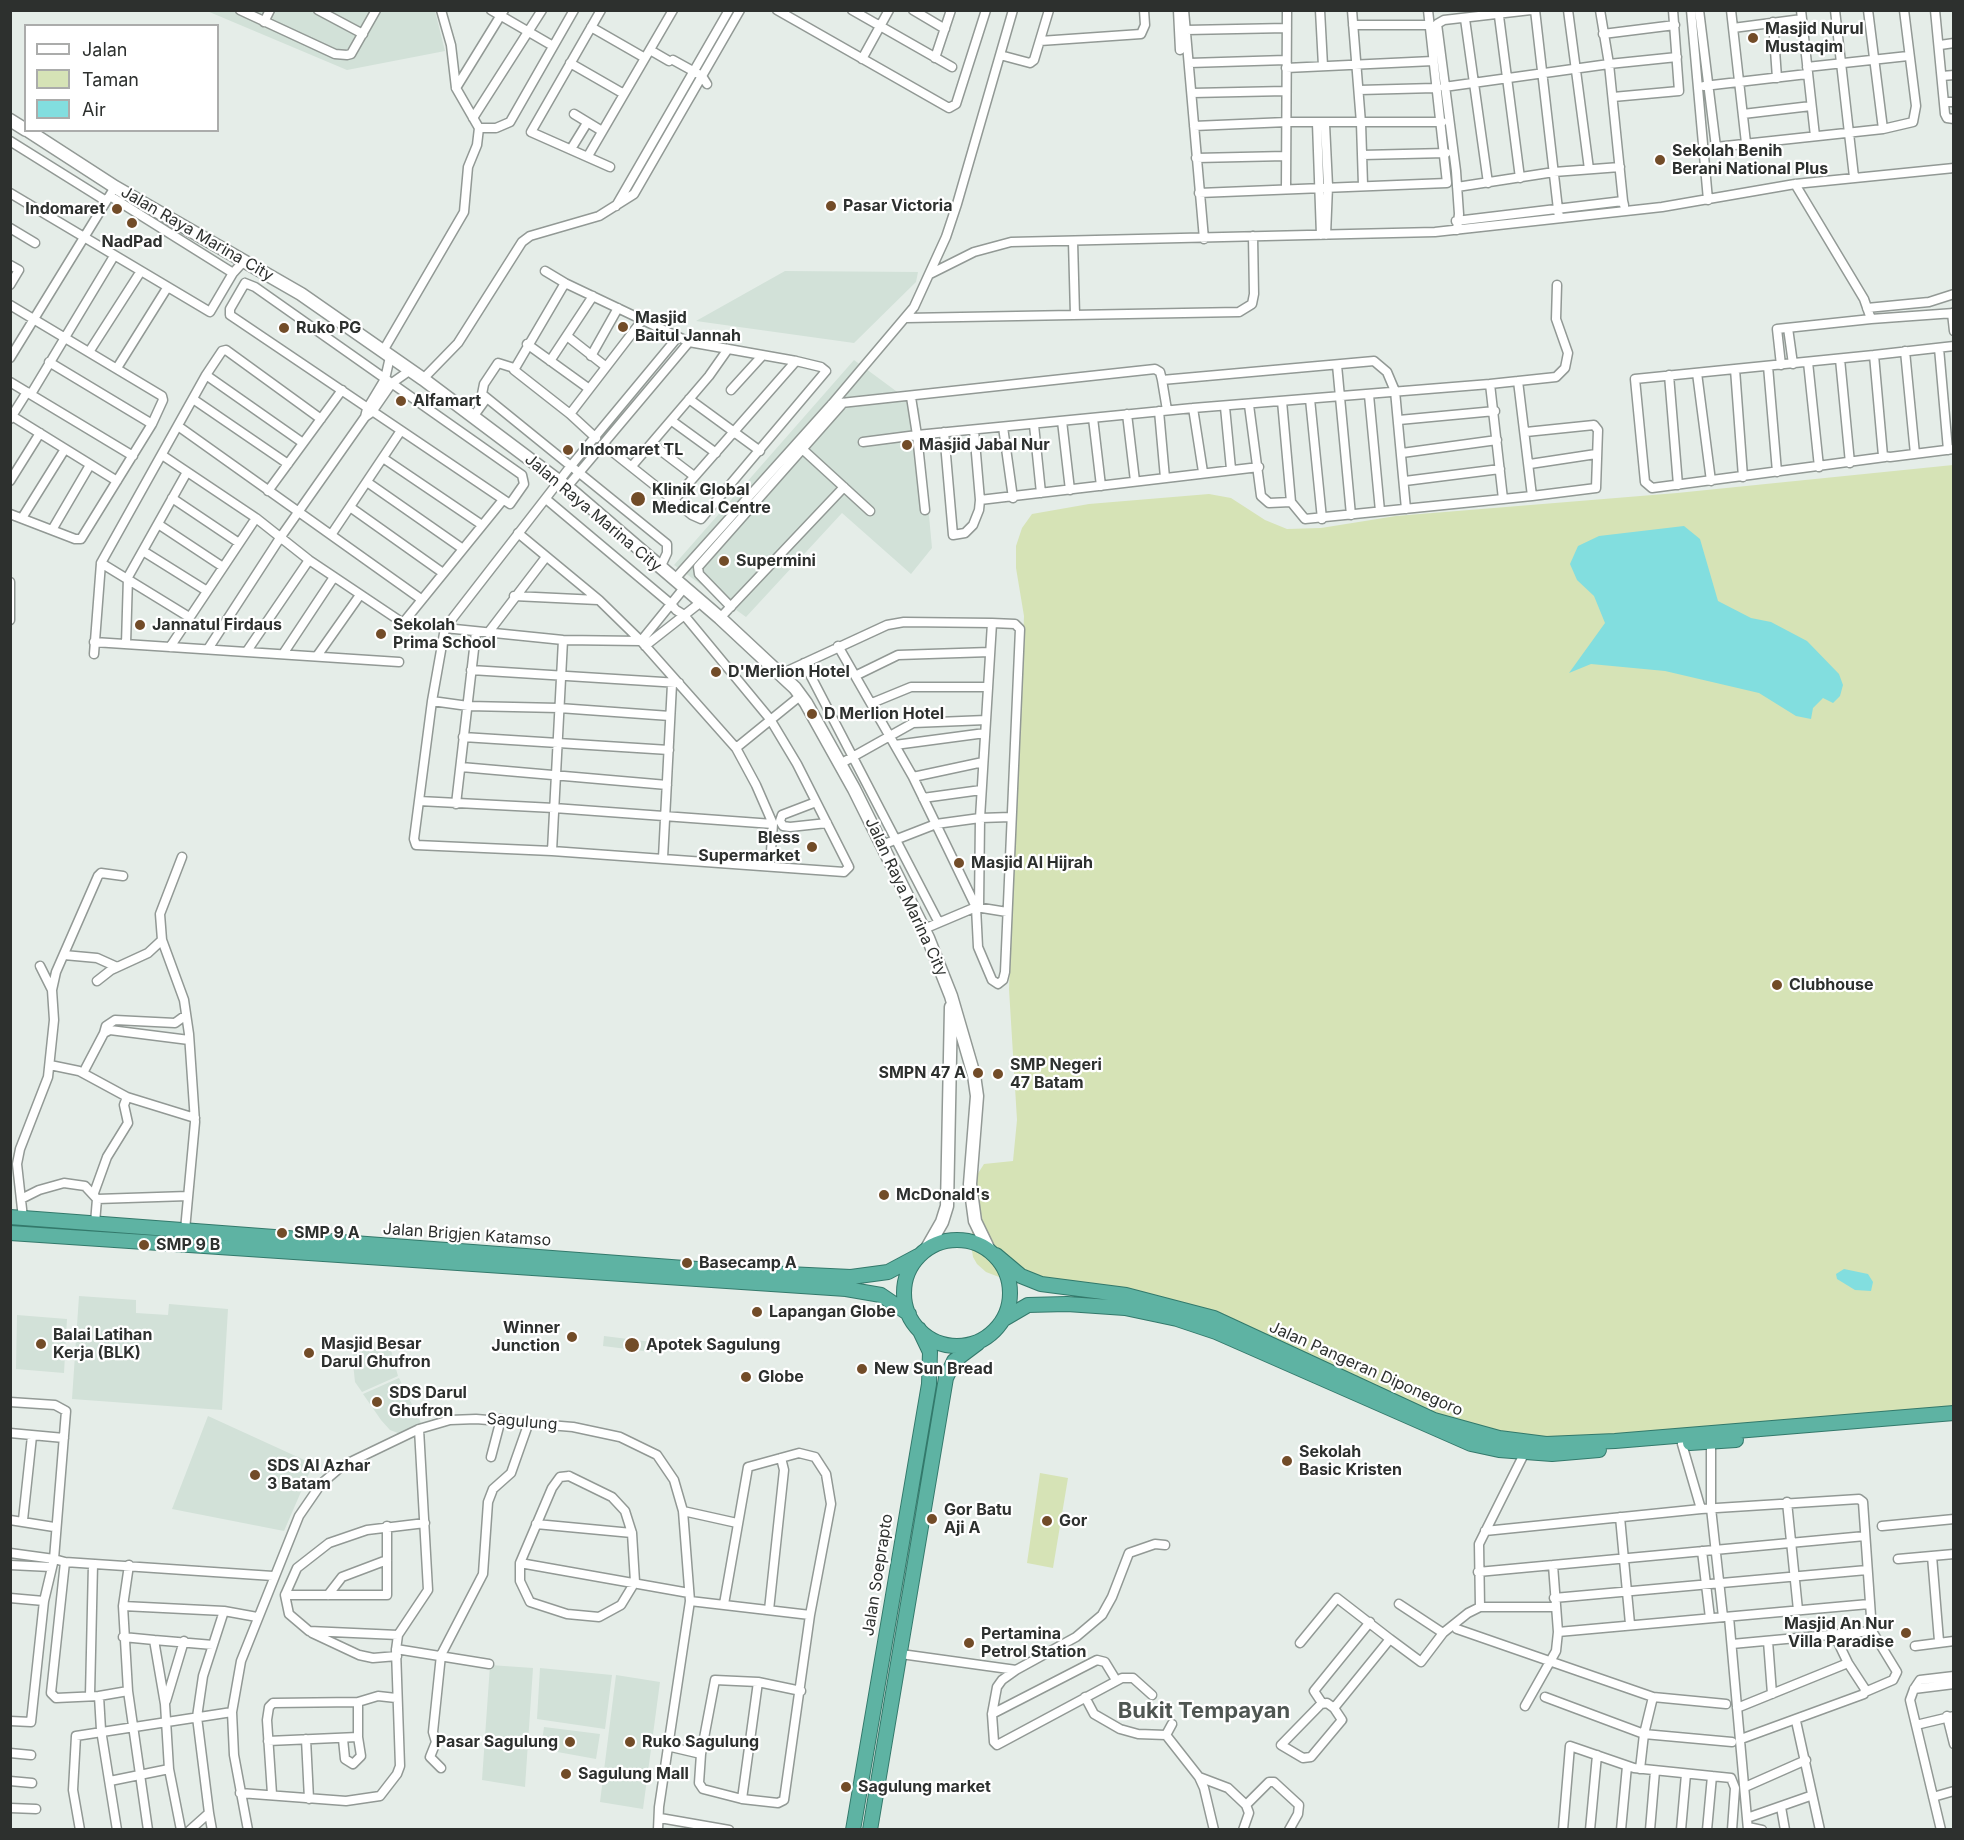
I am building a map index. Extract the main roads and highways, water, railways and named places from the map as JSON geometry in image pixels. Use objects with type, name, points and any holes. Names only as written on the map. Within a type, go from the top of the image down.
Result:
[{"type":"highway","name":"Jalan Brigjen Katamso","points":[[17,1217],[846,1289],[881,1295],[909,1314]]},
{"type":"highway","name":"Jalan Brigjen Katamso","points":[[10,1233],[567,1265],[851,1277],[888,1272],[922,1253]]},
{"type":"highway","points":[[870,1830],[946,1378],[954,1361],[993,1333],[1004,1319],[1010,1303],[1011,1286],[1006,1269],[992,1253],[965,1240],[948,1240],[922,1253],[908,1271],[904,1288],[909,1314],[926,1336],[942,1344],[960,1346],[978,1342]]},
{"type":"highway","name":"Jalan Pangeran Diponegoro","points":[[992,1253],[1021,1276],[1041,1284],[1126,1295],[1214,1318],[1434,1419],[1499,1438],[1546,1444],[1615,1441],[1953,1413]]},
{"type":"highway","name":"Jalan Pangeran Diponegoro","points":[[1004,1319],[1028,1305],[1066,1304],[1125,1308],[1177,1319],[1216,1332],[1471,1444],[1525,1452],[1552,1454],[1953,1422]]},
{"type":"highway","name":"Jalan Soeprapto","points":[[853,1830],[929,1384],[930,1352],[919,1329]]},
{"type":"highway","points":[[891,1600],[899,1597],[909,1604]]},
{"type":"main road","name":"Jalan Raya Marina City","points":[[10,120],[24,129]]},
{"type":"main road","name":"Jalan Raya Marina City","points":[[29,132],[110,194],[301,294],[423,379],[564,484],[720,618],[781,674],[800,696],[840,764],[882,845],[924,929],[951,996],[974,1075],[976,1096],[970,1184],[975,1221],[992,1253]]},
{"type":"main road","name":"Jalan Raya Marina City","points":[[922,1253],[942,1222],[947,1206],[951,996]]},
{"type":"water","points":[[1684,526],[1700,539],[1718,601],[1751,618],[1771,622],[1807,641],[1839,674],[1843,685],[1840,696],[1833,703],[1823,698],[1813,708],[1811,719],[1796,716],[1759,693],[1665,671],[1591,664],[1569,673],[1605,623],[1594,596],[1577,580],[1570,564],[1578,546],[1599,536]]},
{"type":"water","points":[[1844,1269],[1868,1274],[1873,1282],[1871,1291],[1855,1290],[1837,1279],[1836,1274]]},
{"type":"place","name":"Masjid Nurul Mustaqim","points":[[1753,38]]},
{"type":"place","name":"Sekolah Benih Berani National Plus","points":[[1660,160]]},
{"type":"place","name":"Pasar Victoria","points":[[831,206]]},
{"type":"place","name":"Indomaret","points":[[117,209]]},
{"type":"place","name":"NadPad","points":[[132,223]]},
{"type":"place","name":"Masjid Baitul Jannah","points":[[623,327]]},
{"type":"place","name":"Ruko PG","points":[[284,328]]},
{"type":"place","name":"Alfamart","points":[[401,401]]},
{"type":"place","name":"Masjid Jabal Nur","points":[[907,445]]},
{"type":"place","name":"Indomaret TL","points":[[568,450]]},
{"type":"place","name":"Klinik Global Medical Centre","points":[[638,499]]},
{"type":"place","name":"Supermini","points":[[724,561]]},
{"type":"place","name":"Jannatul Firdaus","points":[[140,625]]},
{"type":"place","name":"Sekolah Prima School","points":[[381,634]]},
{"type":"place","name":"D'Merlion Hotel","points":[[716,672]]},
{"type":"place","name":"D Merlion Hotel","points":[[812,714]]},
{"type":"place","name":"Bless Supermarket","points":[[812,847]]},
{"type":"place","name":"Masjid Al Hijrah","points":[[959,863]]},
{"type":"place","name":"Clubhouse","points":[[1777,985]]},
{"type":"place","name":"SMPN 47 A","points":[[978,1073]]},
{"type":"place","name":"SMP Negeri 47 Batam","points":[[998,1074]]},
{"type":"place","name":"McDonald's","points":[[884,1195]]},
{"type":"place","name":"SMP 9 A","points":[[282,1233]]},
{"type":"place","name":"SMP 9 B","points":[[144,1245]]},
{"type":"place","name":"Basecamp A","points":[[687,1263]]},
{"type":"place","name":"Lapangan Globe","points":[[757,1312]]},
{"type":"place","name":"Winner Junction","points":[[572,1337]]},
{"type":"place","name":"Balai Latihan Kerja (BLK)","points":[[41,1344]]},
{"type":"place","name":"Apotek Sagulung","points":[[632,1345]]},
{"type":"place","name":"Masjid Besar Darul Ghufron","points":[[309,1353]]},
{"type":"place","name":"New Sun Bread","points":[[862,1369]]},
{"type":"place","name":"Globe","points":[[746,1377]]},
{"type":"place","name":"SDS Darul Ghufron","points":[[377,1402]]},
{"type":"place","name":"Sekolah Basic Kristen","points":[[1287,1461]]},
{"type":"place","name":"SDS Al Azhar 3 Batam","points":[[255,1475]]},
{"type":"place","name":"Gor Batu Aji A","points":[[932,1519]]},
{"type":"place","name":"Gor","points":[[1047,1521]]},
{"type":"place","name":"Masjid An Nur Villa Paradise","points":[[1906,1633]]},
{"type":"place","name":"Pertamina Petrol Station","points":[[969,1643]]},
{"type":"place","name":"Pasar Sagulung","points":[[570,1742]]},
{"type":"place","name":"Ruko Sagulung","points":[[630,1742]]},
{"type":"place","name":"Sagulung Mall","points":[[566,1774]]},
{"type":"place","name":"Sagulung market","points":[[846,1787]]},
{"type":"district","name":"Bukit Tempayan","points":[[1204,1711]]}]
